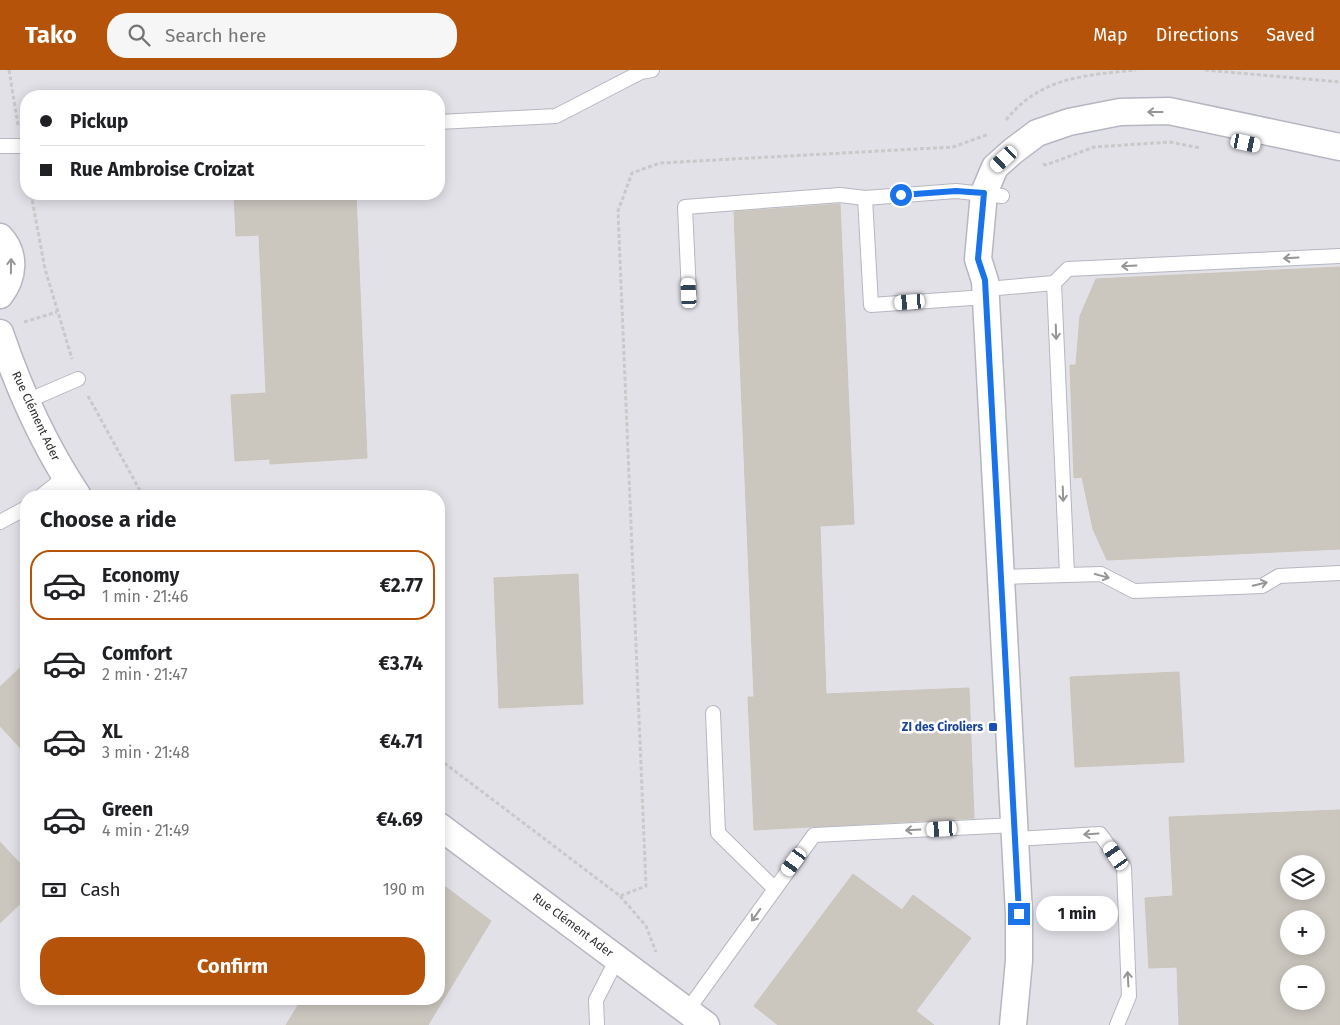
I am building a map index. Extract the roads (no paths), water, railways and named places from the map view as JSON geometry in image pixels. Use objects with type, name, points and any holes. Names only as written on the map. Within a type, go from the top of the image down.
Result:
[{"type":"street","points":[[1013,1025],[1019,961],[1015,832],[986,289],[978,259],[993,195],[995,167],[1037,134],[1069,122],[1120,112],[1169,111],[1340,147]]},
{"type":"street","points":[[993,195],[1028,157],[1059,142],[1116,130],[1178,129],[1340,161]]},
{"type":"street","points":[[0,237],[6,243],[11,256],[12,269],[8,283],[0,295]]},
{"type":"street","name":"Rue Clément Ader","points":[[10,328],[27,401],[71,487]]},
{"type":"street","name":"Rue Clément Ader","points":[[445,830],[697,1018]]},
{"type":"lane","points":[[445,122],[556,116],[641,72],[652,70]]},
{"type":"lane","points":[[0,146],[20,146]]},
{"type":"lane","points":[[689,293],[684,207],[840,195],[865,198],[956,191],[993,195]]},
{"type":"lane","points":[[865,198],[871,305],[986,289],[1054,283],[1068,269],[1340,256]]},
{"type":"lane","points":[[1054,283],[1067,574]]},
{"type":"lane","points":[[27,401],[78,379]]},
{"type":"lane","points":[[0,522],[20,511]]},
{"type":"lane","points":[[1001,577],[1101,574],[1134,591],[1262,586],[1279,576],[1340,573]]},
{"type":"lane","points":[[713,714],[718,833],[775,889]]},
{"type":"lane","points":[[697,1018],[775,889],[814,836],[1015,832],[1100,834],[1124,867],[1129,996],[1117,1025]]},
{"type":"lane","points":[[597,1025],[596,1000],[617,959]]},
{"type":"place","name":"ZI des Ciroliers","points":[[993,727]]}]
